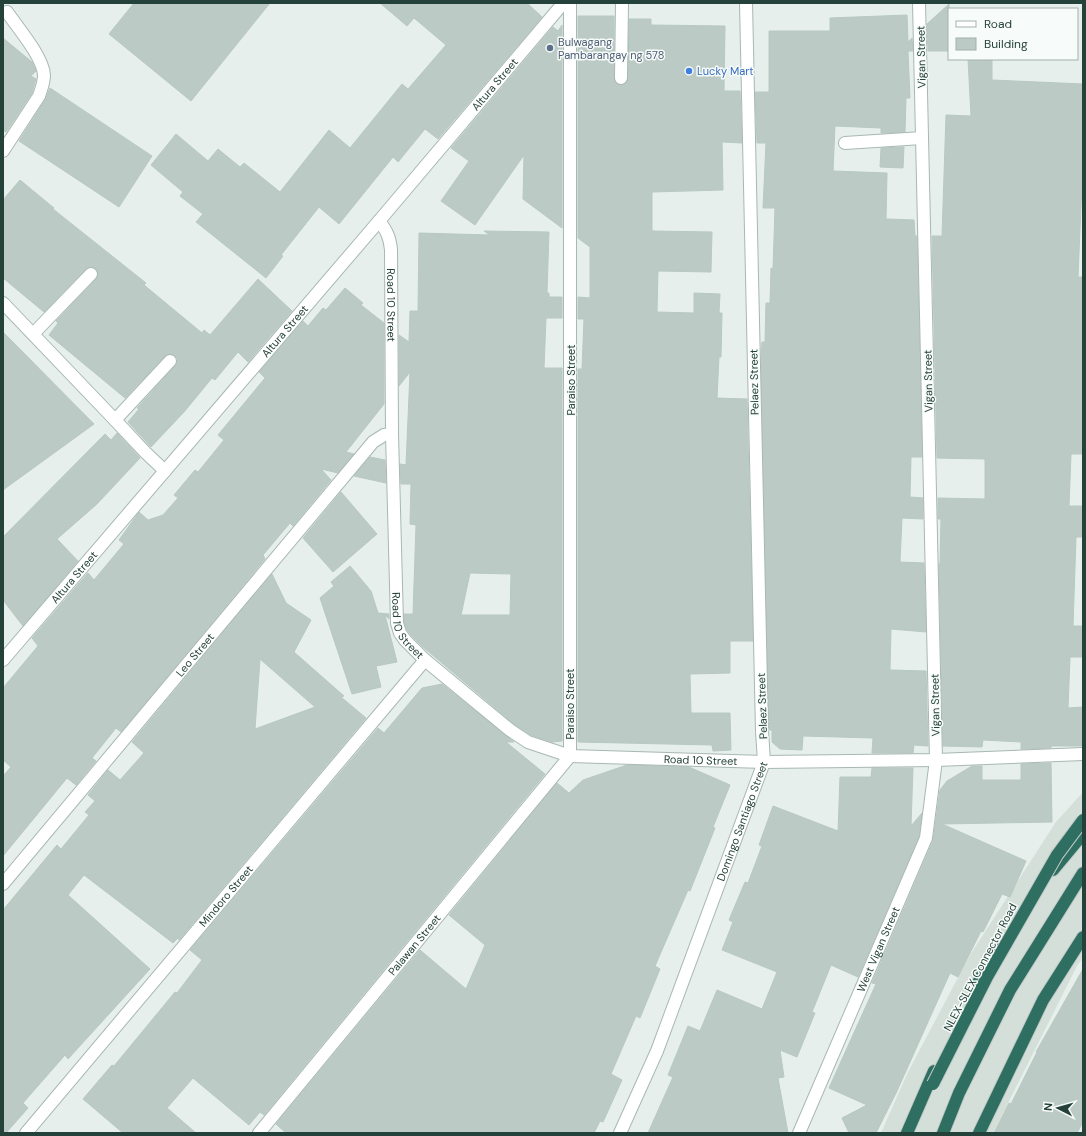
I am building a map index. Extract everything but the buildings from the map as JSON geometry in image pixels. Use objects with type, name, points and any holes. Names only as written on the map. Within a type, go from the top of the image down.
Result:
[{"type":"highway","name":"NLEX-SLEX Connector Road","points":[[913,1133],[934,1084],[987,977],[1057,855],[1083,820]]},
{"type":"highway","points":[[907,1133],[930,1080],[987,965],[1061,860],[1083,834]]},
{"type":"highway","points":[[943,1133],[959,1093],[1010,990],[1083,873]]},
{"type":"highway","points":[[979,1133],[1043,1000],[1083,937]]},
{"type":"street","points":[[620,78],[622,3]]},
{"type":"street","name":"Pelaez Street","points":[[746,3],[762,731],[764,762]]},
{"type":"street","name":"Vigan Street","points":[[919,3],[936,760]]},
{"type":"street","name":"Altura Street","points":[[3,660],[379,221],[562,4]]},
{"type":"street","name":"Paraiso Street","points":[[562,4],[570,756]]},
{"type":"street","points":[[3,151],[39,96],[44,76],[41,62],[7,12]]},
{"type":"street","points":[[845,143],[922,138]]},
{"type":"street","name":"Road 10 Street","points":[[379,221],[390,238],[391,250],[392,434],[397,623],[405,640],[425,660],[510,730],[528,742],[570,756],[764,762]]},
{"type":"street","points":[[33,334],[91,274]]},
{"type":"street","points":[[3,303],[145,452],[165,471]]},
{"type":"street","points":[[115,420],[170,361]]},
{"type":"street","name":"Leo Street","points":[[3,884],[373,442],[384,435],[392,434]]},
{"type":"street","name":"Mindoro Street","points":[[26,1133],[425,660]]},
{"type":"street","name":"Domingo Santiago Street","points":[[620,1133],[657,1051],[764,762],[936,760],[1083,754]]},
{"type":"street","name":"Palawan Street","points":[[259,1133],[570,756]]},
{"type":"street","name":"West Vigan Street","points":[[799,1133],[926,838],[936,760]]},
{"type":"shaded area","points":[[1083,792],[1083,958],[1077,966],[993,1133],[881,1133],[908,1072],[970,955],[1056,822]]},
{"type":"place","name":"Bulwagang Pambarangay ng 578","points":[[550,48]]},
{"type":"place","name":"Lucky Mart","points":[[689,71]]}]
